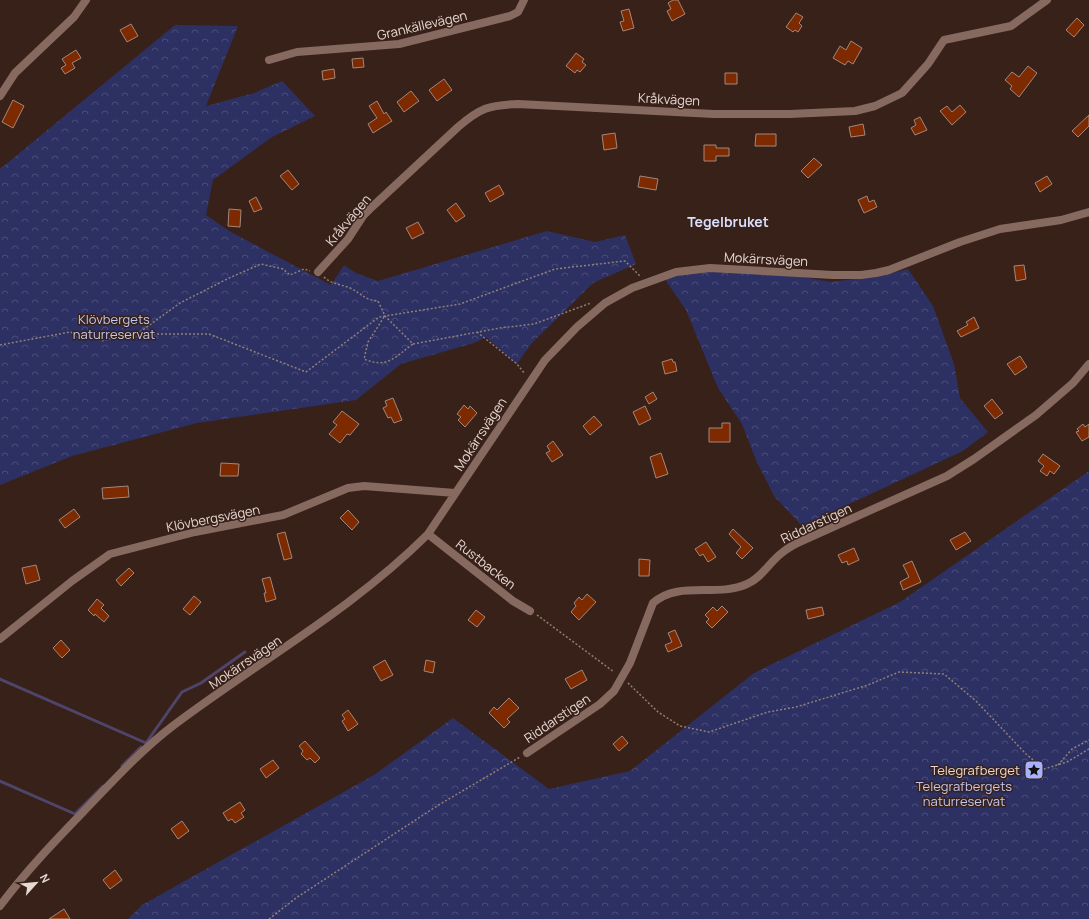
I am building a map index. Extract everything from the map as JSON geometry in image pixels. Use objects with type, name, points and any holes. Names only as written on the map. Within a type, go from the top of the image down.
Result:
[{"type":"street","points":[[0,96],[15,74],[74,17],[86,0]]},
{"type":"street","name":"Grankällevägen","points":[[268,60],[297,52],[399,44],[510,16],[518,12],[524,0]]},
{"type":"street","name":"Kråkvägen","points":[[318,272],[348,239],[363,216],[372,207],[471,115],[487,107],[518,104],[714,114],[790,114],[855,111],[875,106],[902,93],[928,64],[944,40],[1011,26],[1047,0]]},
{"type":"street","name":"Mokärrsvägen","points":[[0,906],[45,851],[120,773],[154,742],[215,696],[318,626],[406,556],[428,534],[545,360],[577,327],[617,295],[646,282],[676,272],[710,268],[833,275],[861,275],[876,273],[889,270],[960,242],[1000,229],[1061,220],[1089,212]]},
{"type":"street","name":"Riddarstigen","points":[[527,753],[600,704],[614,691],[623,678],[653,603],[659,597],[669,593],[725,590],[748,584],[760,575],[782,552],[947,476],[974,459],[1036,415],[1073,383],[1089,364]]},
{"type":"street","name":"Klövbergsvägen","points":[[0,639],[66,586],[110,554],[195,532],[283,515],[348,488],[364,486],[455,493]]},
{"type":"street","name":"Rustbacken","points":[[428,534],[514,601],[530,611]]},
{"type":"path","points":[[0,345],[70,332],[104,341],[117,336],[137,334],[209,334],[306,372],[378,317],[460,304],[555,269],[625,261],[646,282]]},
{"type":"path","points":[[137,334],[180,303],[229,278],[261,264],[283,269],[290,275],[304,270],[318,272],[329,282],[351,288],[368,300],[378,301],[385,316],[413,344]]},
{"type":"path","points":[[385,316],[368,342],[364,359],[375,364],[386,364],[413,344],[477,332],[534,324],[591,302],[599,308]]},
{"type":"path","points":[[477,332],[517,364],[530,381]]},
{"type":"path","points":[[530,611],[623,678],[658,712],[680,726],[709,732],[768,712],[796,708],[868,685],[899,672],[944,674],[976,700],[1026,754],[1044,769],[1056,766],[1089,749]]},
{"type":"path","points":[[1056,766],[1072,749],[1089,740]]},
{"type":"path","points":[[269,919],[296,898],[423,815],[527,753]]},
{"type":"green space","name":"Klövbergets naturreservat","points":[[175,25],[238,26],[206,106],[254,93],[282,81],[315,116],[272,137],[213,180],[206,215],[229,231],[331,285],[344,265],[356,273],[378,281],[547,231],[595,242],[625,235],[636,264],[593,283],[531,344],[517,364],[486,337],[474,343],[401,364],[356,400],[197,423],[72,456],[0,485],[0,169]]},
{"type":"green space","points":[[908,269],[933,306],[954,364],[960,398],[988,432],[963,451],[802,526],[774,496],[756,460],[742,424],[718,388],[686,310],[666,281],[666,277],[710,271],[775,272],[831,282],[885,275]]},
{"type":"green space","name":"Telegrafbergets naturreservat","points":[[1089,471],[1089,919],[128,919],[142,905],[374,775],[453,718],[549,789],[630,771],[754,673],[900,602]]},
{"type":"building","points":[[673,0],[678,0],[685,14],[672,21],[667,11],[671,9],[668,3]]},
{"type":"building","points":[[629,9],[634,28],[623,31],[620,22],[624,21],[621,11]]},
{"type":"building","points":[[796,13],[803,17],[799,23],[802,26],[798,32],[795,30],[793,32],[786,27]]},
{"type":"building","points":[[1077,18],[1084,25],[1074,37],[1066,30]]},
{"type":"building","points":[[131,24],[138,36],[127,42],[120,30]]},
{"type":"building","points":[[851,41],[862,48],[853,64],[848,61],[845,65],[833,58],[840,46],[846,50]]},
{"type":"building","points":[[76,50],[81,58],[72,63],[75,68],[65,74],[61,68],[66,65],[62,59]]},
{"type":"building","points":[[576,53],[584,59],[582,62],[586,65],[580,72],[577,70],[575,73],[566,66]]},
{"type":"building","points":[[363,58],[364,67],[353,68],[352,59]]},
{"type":"building","points":[[1028,66],[1037,73],[1019,97],[1010,89],[1012,86],[1005,80],[1012,72],[1019,77]]},
{"type":"building","points":[[334,69],[335,78],[323,80],[322,71]]},
{"type":"building","points":[[725,73],[737,73],[737,84],[725,84]]},
{"type":"building","points":[[444,79],[452,90],[437,101],[429,90]]},
{"type":"building","points":[[411,91],[419,101],[404,112],[397,102]]},
{"type":"building","points":[[13,100],[24,106],[13,128],[2,122]]},
{"type":"building","points":[[377,101],[384,114],[386,112],[392,121],[373,133],[368,124],[377,118],[369,106]]},
{"type":"building","points":[[960,105],[966,112],[952,125],[940,111],[947,106],[952,112]]},
{"type":"building","points":[[1089,115],[1089,126],[1078,137],[1072,131]]},
{"type":"building","points":[[920,117],[927,130],[915,135],[911,128],[916,125],[914,120]]},
{"type":"building","points":[[863,124],[865,135],[851,137],[849,127]]},
{"type":"building","points":[[615,133],[617,148],[604,150],[602,135]]},
{"type":"building","points":[[756,134],[776,134],[776,146],[755,146]]},
{"type":"building","points":[[704,145],[716,145],[716,148],[729,148],[729,156],[716,156],[716,161],[704,161]]},
{"type":"building","points":[[814,158],[822,165],[808,178],[801,171]]},
{"type":"building","points":[[288,170],[299,184],[292,190],[280,176]]},
{"type":"building","points":[[640,176],[658,179],[656,190],[638,187]]},
{"type":"building","points":[[1047,176],[1052,184],[1040,192],[1035,183]]},
{"type":"building","points":[[499,185],[504,194],[490,202],[485,193]]},
{"type":"building","points":[[867,196],[869,202],[874,200],[877,207],[864,213],[858,200]]},
{"type":"building","points":[[256,197],[262,209],[254,212],[249,201]]},
{"type":"building","points":[[456,203],[465,216],[456,222],[447,210]]},
{"type":"building","points":[[229,209],[241,210],[240,227],[228,226]]},
{"type":"building","points":[[418,222],[424,233],[412,239],[406,228]]},
{"type":"building","points":[[1024,265],[1026,279],[1016,281],[1014,266]]},
{"type":"building","points":[[974,317],[979,328],[961,337],[957,331],[968,325],[966,322]]},
{"type":"building","points":[[1020,356],[1027,367],[1015,375],[1007,364]]},
{"type":"building","points":[[672,359],[673,362],[675,362],[677,371],[665,374],[662,362]]},
{"type":"building","points":[[653,392],[657,399],[649,404],[645,397]]},
{"type":"building","points":[[393,398],[402,420],[394,423],[391,417],[388,418],[383,408],[387,406],[385,401]]},
{"type":"building","points":[[992,399],[1003,413],[995,419],[984,406]]},
{"type":"building","points":[[464,405],[468,409],[470,406],[477,413],[465,427],[458,420],[461,417],[457,414]]},
{"type":"building","points":[[645,406],[651,419],[639,425],[633,412]]},
{"type":"building","points":[[342,411],[359,424],[350,435],[347,434],[340,443],[329,434],[337,425],[333,422]]},
{"type":"building","points":[[594,416],[602,425],[590,435],[583,426]]},
{"type":"building","points":[[722,423],[730,423],[730,442],[709,442],[709,428],[722,428]]},
{"type":"building","points":[[1083,424],[1085,427],[1089,424],[1089,437],[1082,441],[1076,432],[1079,431],[1077,429]]},
{"type":"building","points":[[553,441],[563,455],[552,462],[546,453],[550,451],[547,446]]},
{"type":"building","points":[[661,453],[668,474],[656,478],[650,457]]},
{"type":"building","points":[[1043,454],[1060,466],[1054,474],[1050,471],[1047,476],[1040,471],[1044,466],[1038,461]]},
{"type":"building","points":[[221,463],[239,464],[238,476],[220,476]]},
{"type":"building","points":[[128,486],[129,497],[103,499],[102,488]]},
{"type":"building","points":[[74,509],[80,517],[65,528],[59,520]]},
{"type":"building","points":[[348,510],[359,522],[352,530],[340,518]]},
{"type":"building","points":[[733,529],[753,548],[742,559],[736,553],[741,547],[729,534]]},
{"type":"building","points":[[285,532],[292,558],[284,560],[277,534]]},
{"type":"building","points":[[965,532],[971,541],[956,550],[950,540]]},
{"type":"building","points":[[706,542],[716,557],[708,562],[703,554],[700,556],[695,549]]},
{"type":"building","points":[[854,548],[859,560],[848,565],[847,561],[842,563],[838,555]]},
{"type":"building","points":[[639,559],[650,560],[649,576],[639,576]]},
{"type":"building","points":[[912,561],[921,582],[903,590],[900,582],[909,577],[903,565]]},
{"type":"building","points":[[36,565],[40,580],[26,584],[22,568]]},
{"type":"building","points":[[129,568],[134,573],[121,586],[116,580]]},
{"type":"building","points":[[270,577],[276,599],[266,602],[264,593],[266,593],[262,579]]},
{"type":"building","points":[[587,594],[596,602],[579,620],[571,612],[576,606],[574,603],[579,597],[582,600]]},
{"type":"building","points":[[194,596],[201,602],[190,615],[183,609]]},
{"type":"building","points":[[97,599],[104,605],[101,608],[109,616],[104,622],[88,610]]},
{"type":"building","points":[[722,606],[728,612],[712,628],[706,622],[709,619],[705,615],[713,607],[717,611]]},
{"type":"building","points":[[822,607],[824,615],[808,619],[806,610]]},
{"type":"building","points":[[476,610],[485,617],[477,627],[468,620]]},
{"type":"building","points":[[675,630],[682,646],[668,652],[665,645],[672,642],[668,633]]},
{"type":"building","points":[[61,640],[70,650],[62,658],[53,648]]},
{"type":"building","points":[[385,660],[393,675],[381,681],[373,667]]},
{"type":"building","points":[[426,660],[435,662],[433,673],[424,671]]},
{"type":"building","points":[[582,670],[587,680],[571,689],[565,679]]},
{"type":"building","points":[[509,698],[519,708],[507,719],[510,722],[504,728],[489,713],[494,707],[497,710]]},
{"type":"building","points":[[348,710],[358,724],[348,731],[342,721],[345,719],[342,715]]},
{"type":"building","points":[[622,736],[628,743],[619,751],[613,744]]},
{"type":"building","points":[[305,741],[320,758],[315,763],[310,758],[307,760],[301,754],[303,751],[299,746]]},
{"type":"building","points":[[273,760],[279,768],[266,778],[260,769]]},
{"type":"building","points":[[240,802],[245,810],[241,813],[244,817],[235,823],[232,819],[228,821],[223,813]]},
{"type":"building","points":[[182,821],[189,831],[178,839],[171,829]]},
{"type":"building","points":[[115,870],[122,880],[110,889],[103,880]]},
{"type":"building","points":[[64,909],[70,919],[49,919]]},
{"type":"waterway","points":[[0,679],[146,743],[182,692],[201,683],[245,652]]},
{"type":"waterway","points":[[122,766],[141,747]]},
{"type":"waterway","points":[[0,781],[75,814],[103,786]]},
{"type":"place","name":"Telegrafberget","points":[[1034,770]]},
{"type":"district","name":"Tegelbruket","points":[[728,221]]}]
